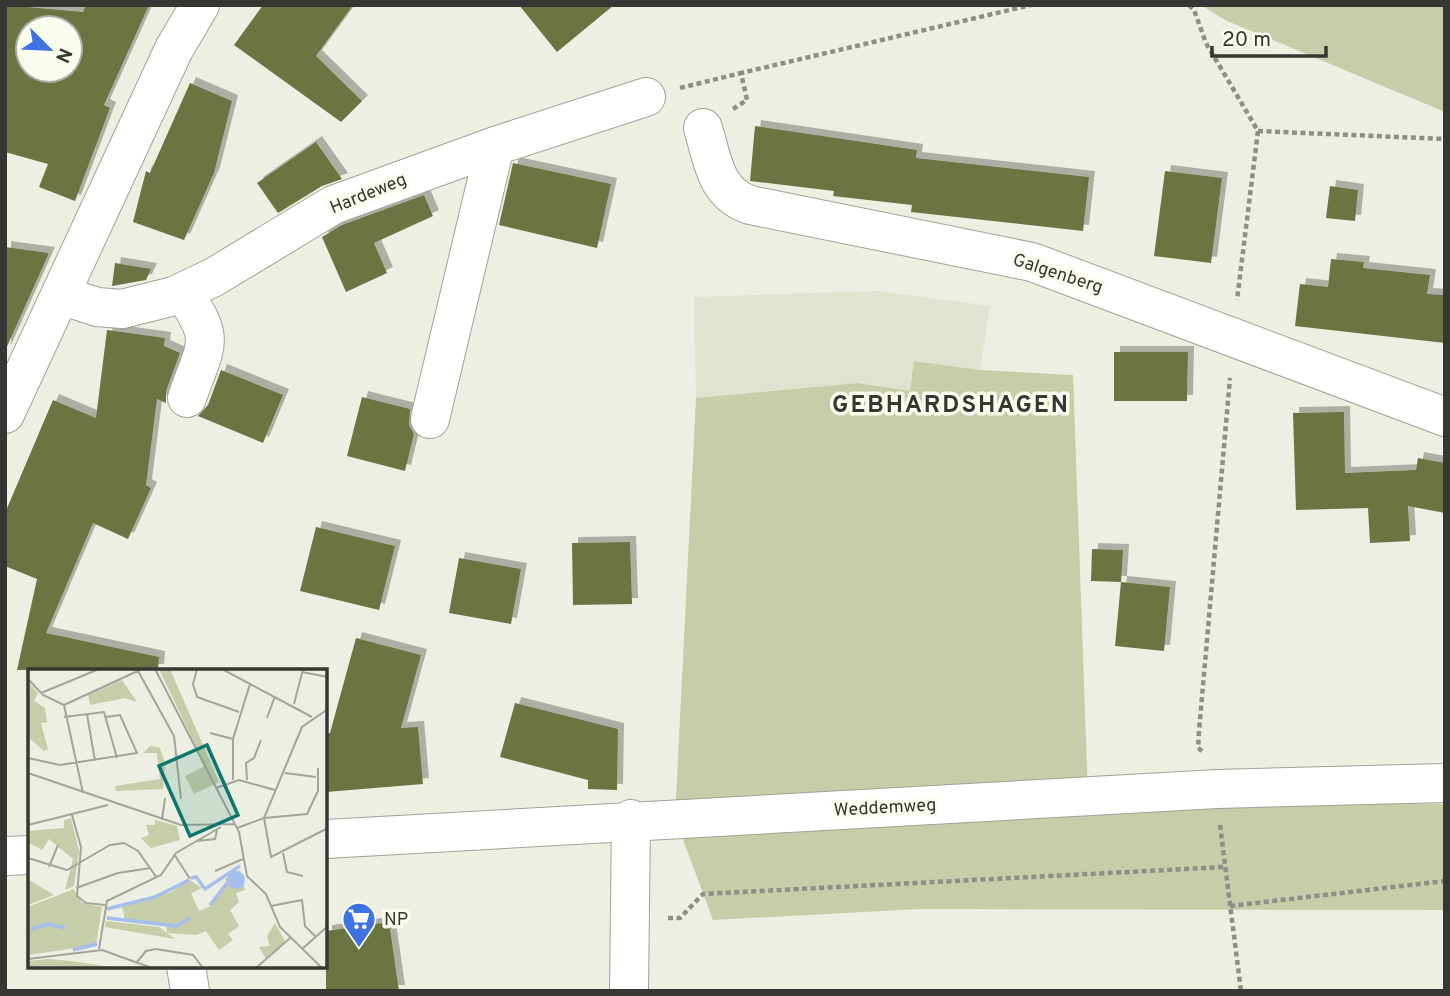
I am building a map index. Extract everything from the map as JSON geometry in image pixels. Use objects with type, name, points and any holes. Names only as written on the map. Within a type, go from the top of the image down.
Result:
[{"type":"street","points":[[5,414],[174,49],[200,5]]},
{"type":"street","name":"Hardeweg","points":[[61,295],[97,307],[122,310],[182,292],[214,277],[333,205],[495,146],[646,97]]},
{"type":"street","name":"Galgenberg","points":[[703,128],[719,179],[732,199],[750,205],[1032,262],[1445,417]]},
{"type":"street","points":[[430,419],[495,146]]},
{"type":"street","points":[[182,292],[202,319],[207,341],[187,398]]},
{"type":"street","name":"Weddemweg","points":[[327,839],[631,819],[1217,789],[1445,783]]},
{"type":"street","points":[[629,991],[631,819]]},
{"type":"street","points":[[5,856],[28,855]]},
{"type":"street","points":[[186,968],[190,991]]},
{"type":"path","points":[[646,97],[1031,5]]},
{"type":"path","points":[[1189,5],[1194,10],[1206,43],[1258,131],[1232,338],[1233,362],[1227,390],[1198,748]]},
{"type":"path","points":[[703,128],[747,100],[741,73]]},
{"type":"path","points":[[1258,131],[1445,139]]},
{"type":"path","points":[[1217,789],[1224,867],[1241,991]]},
{"type":"path","points":[[628,920],[680,918],[703,894],[1224,867]]},
{"type":"path","points":[[1230,906],[1445,881]]},
{"type":"shaded area","points":[[877,291],[990,306],[980,370],[915,361],[910,391],[858,383],[696,398],[694,297]]},
{"type":"green space","points":[[1201,5],[1445,5],[1445,112],[1225,20]]},
{"type":"green space","points":[[914,361],[980,370],[1073,375],[1088,796],[1445,804],[1445,910],[920,909],[713,920],[675,818],[696,398],[858,383],[910,391]]},
{"type":"building","points":[[5,5],[83,12],[86,5],[149,5],[104,105],[110,108],[75,201],[39,187],[48,164],[5,152]]},
{"type":"building","points":[[263,5],[353,5],[316,56],[362,101],[341,122],[234,45]]},
{"type":"building","points":[[519,5],[614,5],[557,52]]},
{"type":"building","points":[[190,83],[232,101],[214,173],[184,240],[133,222],[146,171],[150,173]]},
{"type":"building","points":[[755,126],[917,150],[916,158],[1089,177],[1083,231],[911,212],[912,205],[833,196],[834,191],[750,181]]},
{"type":"building","points":[[316,142],[342,179],[322,186],[278,213],[257,183]]},
{"type":"building","points":[[513,163],[611,184],[597,248],[499,225]]},
{"type":"building","points":[[1165,171],[1222,178],[1211,263],[1154,256]]},
{"type":"building","points":[[1330,186],[1358,190],[1355,221],[1326,218]]},
{"type":"building","points":[[424,195],[433,216],[374,243],[387,273],[346,292],[322,237],[342,225]]},
{"type":"building","points":[[5,247],[49,253],[5,351]]},
{"type":"building","points":[[1331,259],[1364,262],[1363,268],[1430,275],[1427,294],[1445,295],[1445,343],[1295,326],[1300,284],[1328,287]]},
{"type":"building","points":[[115,263],[151,269],[146,280],[112,286]]},
{"type":"building","points":[[107,330],[165,338],[164,346],[180,353],[166,391],[166,403],[157,399],[146,485],[151,488],[128,539],[93,523],[46,633],[159,657],[158,669],[17,670],[37,579],[5,566],[5,513],[53,400],[96,418]]},
{"type":"building","points":[[1114,352],[1188,352],[1187,401],[1114,401]]},
{"type":"building","points":[[221,370],[283,395],[263,443],[198,416],[208,405]]},
{"type":"building","points":[[362,397],[410,409],[409,425],[414,434],[405,471],[347,456]]},
{"type":"building","points":[[1344,412],[1345,473],[1416,470],[1418,458],[1445,463],[1445,513],[1408,506],[1410,541],[1370,543],[1368,508],[1296,510],[1293,413]]},
{"type":"building","points":[[316,527],[395,546],[379,610],[300,591]]},
{"type":"building","points":[[630,542],[632,604],[573,605],[572,543]]},
{"type":"building","points":[[1092,549],[1123,550],[1121,582],[1091,581]]},
{"type":"building","points":[[459,558],[521,569],[511,624],[449,613]]},
{"type":"building","points":[[1121,582],[1170,587],[1164,651],[1115,646]]},
{"type":"building","points":[[356,638],[421,655],[401,728],[418,727],[423,784],[327,792],[327,734],[330,733]]},
{"type":"building","points":[[515,703],[618,729],[617,790],[588,789],[588,780],[500,757]]},
{"type":"building","name":"NP","points":[[389,922],[399,991],[326,991],[327,931]]},
{"type":"place","name":"NP","points":[[359,949]]},
{"type":"district","name":"GEBHARDSHAGEN","points":[[951,404]]}]
